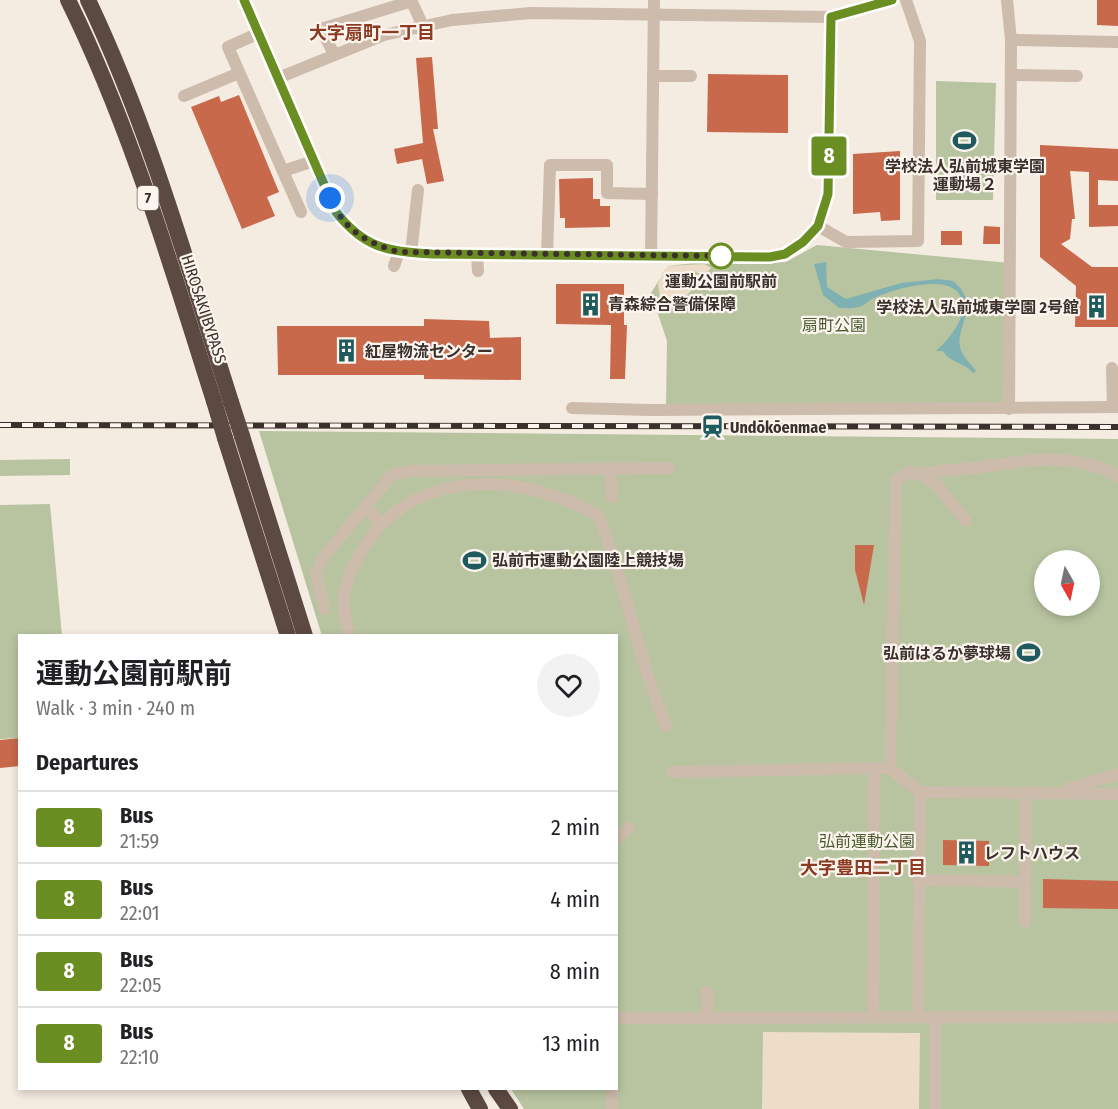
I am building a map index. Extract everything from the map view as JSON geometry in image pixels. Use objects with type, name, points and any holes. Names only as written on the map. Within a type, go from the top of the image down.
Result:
[{"type":"highway","name":"HIROSAKI BYPASS","points":[[68,0],[111,96],[304,634]]},
{"type":"highway","name":"HIROSAKI BYPASS","points":[[88,0],[127,92],[159,180],[222,402]]},
{"type":"highway","name":"HIROSAKI BYPASS","points":[[234,437],[287,634]]},
{"type":"highway","points":[[467,1090],[474,1109]]},
{"type":"highway","points":[[468,1090],[480,1109]]},
{"type":"highway","points":[[490,1090],[499,1109]]},
{"type":"highway","points":[[497,1090],[510,1109]]},
{"type":"street","points":[[244,0],[336,212],[350,229],[372,245],[405,253],[770,257],[785,254],[803,242],[818,226],[828,194],[831,17]]},
{"type":"street","points":[[334,54],[321,29],[411,0],[422,24]]},
{"type":"street","points":[[651,256],[654,0]]},
{"type":"street","points":[[279,78],[384,35],[422,24],[494,14],[831,17],[892,0]]},
{"type":"street","points":[[818,226],[846,242],[918,241],[920,41],[906,0]]},
{"type":"street","points":[[1007,0],[1011,40],[1009,409]]},
{"type":"street","points":[[259,33],[228,47],[301,212]]},
{"type":"street","points":[[1011,40],[1118,42]]},
{"type":"street","points":[[184,96],[239,73]]},
{"type":"street","points":[[1011,75],[1077,76]]},
{"type":"street","points":[[653,76],[691,76]]},
{"type":"street","points":[[283,171],[314,161]]},
{"type":"street","points":[[547,255],[550,165],[607,165],[607,193],[652,194]]},
{"type":"street","points":[[394,266],[405,253],[418,190]]},
{"type":"street","points":[[477,254],[478,271]]},
{"type":"street","points":[[572,408],[651,410],[1116,407],[1112,368]]},
{"type":"street","points":[[890,768],[896,480],[909,472],[920,474],[1057,459],[1088,464],[1118,476]]},
{"type":"street","points":[[324,609],[316,573],[324,556],[392,474],[409,471],[669,468]]},
{"type":"street","points":[[610,469],[612,497]]},
{"type":"street","points":[[920,474],[938,486],[964,520]]},
{"type":"street","points":[[348,634],[344,597],[348,578],[359,555],[381,524],[398,510],[430,493],[461,484],[499,483],[576,503],[599,516],[622,584],[650,689],[666,726]]},
{"type":"street","points":[[365,505],[381,524]]},
{"type":"street","points":[[873,1017],[874,768]]},
{"type":"street","points":[[672,772],[890,768],[920,792],[1118,795]]},
{"type":"street","points":[[1053,793],[1118,774]]},
{"type":"street","points":[[918,1017],[920,792]]},
{"type":"street","points":[[1025,922],[1026,792]]},
{"type":"street","points":[[618,837],[629,828]]},
{"type":"street","points":[[918,880],[1025,882]]},
{"type":"street","points":[[707,992],[708,1018]]},
{"type":"street","points":[[935,1017],[935,1109]]},
{"type":"street","points":[[618,1018],[1118,1017]]},
{"type":"street","points":[[612,1090],[612,1109]]},
{"type":"green space","name":"学校法人弘前城東学園 運動場２","points":[[936,81],[996,83],[993,200],[936,200]]},
{"type":"green space","name":"扇町公園","points":[[817,245],[1010,263],[1003,404],[666,404],[667,341],[651,293],[668,266],[702,262],[739,264],[786,262]]},
{"type":"green space","name":"弘前運動公園","points":[[259,431],[1118,439],[1118,1109],[524,1109],[512,1090],[618,1090],[618,634],[321,634]]},
{"type":"green space","points":[[70,459],[70,475],[0,476],[0,460]]},
{"type":"green space","points":[[50,504],[62,634],[18,634],[18,738],[0,739],[0,505]]},
{"type":"shaded area","points":[[704,264],[711,268],[703,276],[693,270],[687,278],[696,285],[679,304],[661,305],[658,284],[662,273],[668,266]]},
{"type":"shaded area","points":[[763,1032],[920,1033],[919,1109],[762,1109]]},
{"type":"water","points":[[826,262],[827,287],[846,299],[901,283],[939,279],[953,281],[966,298],[967,306],[961,330],[960,347],[976,371],[973,373],[943,351],[936,351],[953,332],[962,313],[963,306],[959,294],[951,287],[925,284],[883,294],[859,307],[839,308],[823,295],[814,264]]},
{"type":"building","points":[[1097,0],[1118,0],[1118,26],[1097,25]]},
{"type":"building","points":[[432,57],[438,129],[433,129],[444,181],[427,184],[422,159],[397,164],[394,149],[423,143],[416,58]]},
{"type":"building","points":[[708,74],[788,75],[788,133],[707,132]]},
{"type":"building","points":[[239,95],[279,192],[267,197],[275,216],[242,229],[191,107],[219,96],[221,102]]},
{"type":"building","points":[[1040,145],[1118,149],[1118,181],[1098,180],[1098,205],[1118,205],[1118,226],[1089,227],[1089,172],[1070,171],[1075,219],[1072,219],[1070,239],[1061,244],[1092,267],[1118,267],[1118,327],[1075,327],[1076,286],[1040,257]]},
{"type":"building","points":[[900,151],[900,220],[881,221],[880,212],[853,214],[853,154]]},
{"type":"building","points":[[593,178],[593,199],[600,199],[600,206],[610,206],[610,227],[565,228],[565,218],[560,218],[559,179]]},
{"type":"building","points":[[984,226],[1000,227],[1000,244],[983,244]]},
{"type":"building","points":[[941,231],[962,231],[962,245],[941,245]]},
{"type":"building","name":"青森綜合警備保障","points":[[556,284],[624,284],[624,325],[627,325],[625,379],[610,379],[611,325],[556,324]]},
{"type":"building","points":[[424,319],[489,321],[490,338],[521,337],[521,380],[424,379],[424,375],[278,375],[277,326],[424,326]]},
{"type":"building","points":[[855,545],[874,545],[864,605],[855,570]]},
{"type":"building","points":[[18,738],[18,766],[0,768],[0,740]]},
{"type":"building","name":"レフトハウス","points":[[943,840],[989,841],[989,866],[943,865]]},
{"type":"building","points":[[1043,879],[1118,881],[1118,909],[1043,908]]},
{"type":"railway","points":[[0,425],[1118,427]]},
{"type":"bus line","name":"8","points":[[244,0],[336,212],[350,229],[372,245],[399,252],[432,254],[770,257],[785,254],[803,242],[818,226],[828,194],[831,17],[872,8],[892,0]]},
{"type":"place","name":"学校法人弘前城東学園 運動場２","points":[[965,141]]},
{"type":"place","name":"運動公園前駅前","points":[[721,256]]},
{"type":"place","name":"青森綜合警備保障","points":[[590,304]]},
{"type":"place","name":"学校法人弘前城東学園 2号館","points":[[1097,307]]},
{"type":"place","name":"紅屋物流センター","points":[[347,351]]},
{"type":"place","name":"Undōkōenmae","points":[[712,427]]},
{"type":"place","name":"弘前市運動公園陸上競技場","points":[[474,560]]},
{"type":"place","name":"弘前はるか夢球場","points":[[1029,653]]},
{"type":"place","name":"レフトハウス","points":[[966,853]]},
{"type":"district","name":"大字扇町一丁目","points":[[372,33]]},
{"type":"district","name":"大字豊田二丁目","points":[[863,868]]},
{"type":"route","points":[[330,198],[336,212],[350,229],[372,245],[399,252],[721,256]]}]
